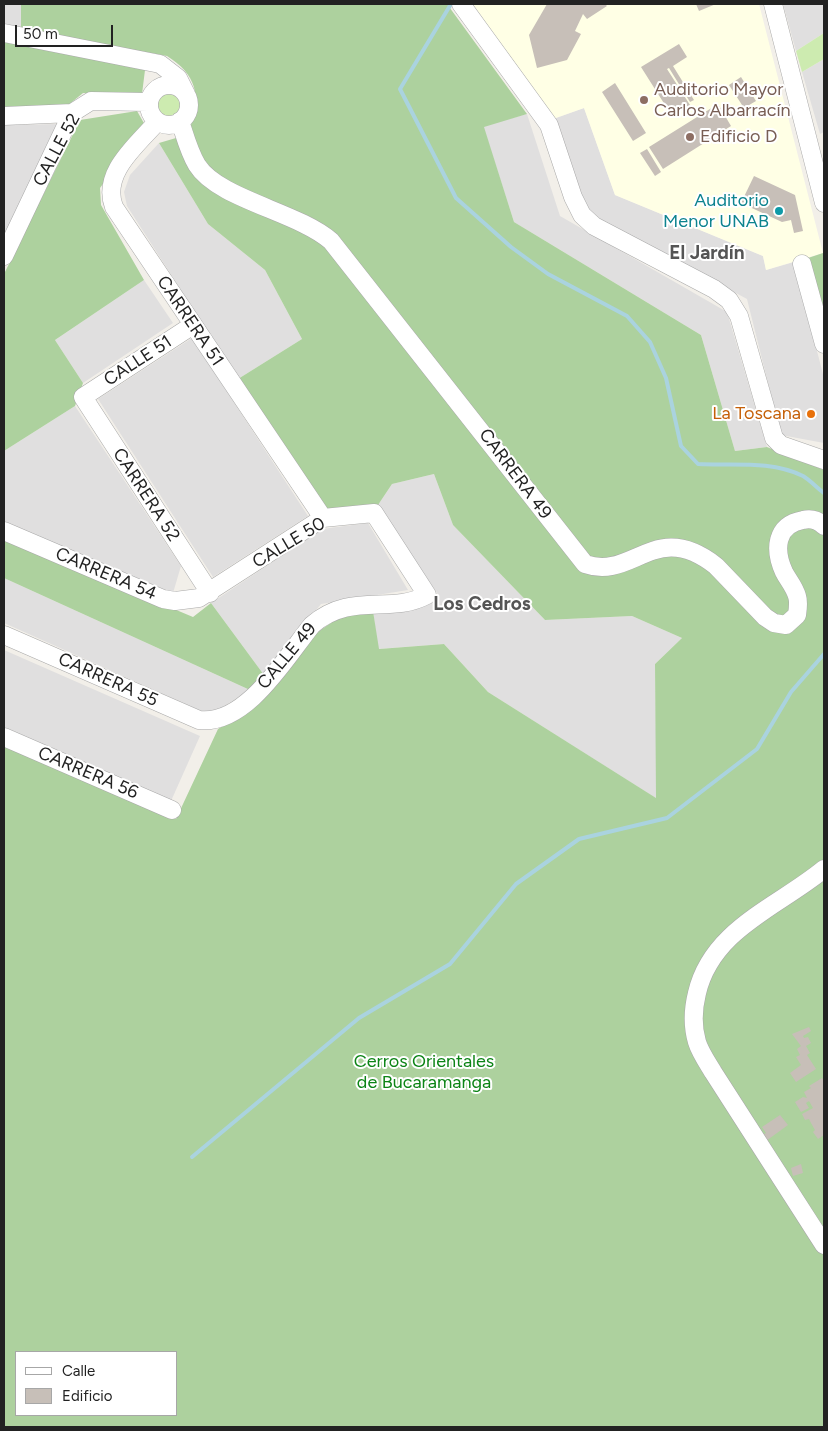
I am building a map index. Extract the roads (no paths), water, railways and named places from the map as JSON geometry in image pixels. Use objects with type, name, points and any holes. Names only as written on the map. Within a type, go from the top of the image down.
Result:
[{"type":"street","points":[[461,4],[549,125],[573,197],[582,215],[594,226],[714,289],[729,300],[739,316],[774,438],[781,445],[824,460]]},
{"type":"street","points":[[773,4],[818,147],[824,203]]},
{"type":"street","points":[[4,33],[150,61],[165,66],[173,72],[186,94],[189,108],[180,121],[170,126],[157,122],[149,112],[148,102],[152,92],[161,86],[175,85],[186,94]]},
{"type":"street","points":[[150,61],[160,76],[161,86]]},
{"type":"street","name":"CALLE 52","points":[[5,250],[72,113],[91,101],[148,102]]},
{"type":"street","points":[[4,116],[72,113]]},
{"type":"street","name":"CARRERA 49","points":[[180,121],[197,166],[210,179],[315,229],[331,241],[585,564],[603,567],[667,547],[684,548],[716,566],[765,617],[774,623],[786,625],[797,615],[798,598],[784,571],[779,556],[778,538],[784,530],[800,520],[815,520],[824,526]]},
{"type":"street","name":"CARRERA 51","points":[[157,122],[119,166],[112,179],[110,198],[114,207],[322,518]]},
{"type":"street","points":[[802,264],[824,344]]},
{"type":"street","name":"CALLE 51","points":[[83,397],[193,325]]},
{"type":"street","name":"CARRERA 52","points":[[83,397],[210,592]]},
{"type":"street","name":"CALLE 50","points":[[210,592],[322,518],[374,513],[427,595]]},
{"type":"street","name":"CARRERA 54","points":[[4,531],[163,599],[186,600],[210,592]]},
{"type":"street","name":"CALLE 49","points":[[213,721],[233,713],[248,702],[312,625],[325,614],[340,607],[409,601],[427,595]]},
{"type":"street","name":"CARRERA 55","points":[[4,635],[199,720],[213,721]]},
{"type":"street","name":"CARRERA 56","points":[[4,737],[172,810]]},
{"type":"street","points":[[824,869],[747,922],[720,946],[712,956],[699,985],[694,1008],[693,1026],[697,1043],[713,1072],[824,1245]]},
{"type":"waterway","points":[[451,4],[400,89],[456,198],[511,247],[548,274],[627,316],[650,342],[666,378],[681,446],[698,464],[751,465],[778,468],[803,476],[824,493]]},
{"type":"waterway","points":[[192,1157],[359,1018],[450,964],[516,884],[579,839],[667,818],[757,749],[791,692],[824,654]]},
{"type":"place","name":"Auditorio Mayor Carlos Albarracín","points":[[644,100]]},
{"type":"place","name":"Edificio D","points":[[690,137]]},
{"type":"place","name":"Auditorio Menor UNAB","points":[[779,211]]},
{"type":"place","name":"La Toscana","points":[[811,414]]},
{"type":"district","name":"El Jardín","points":[[707,253]]},
{"type":"district","name":"Los Cedros","points":[[482,604]]},
{"type":"park label","name":"Cerros Orientales de Bucaramanga","points":[[424,1072]]}]
